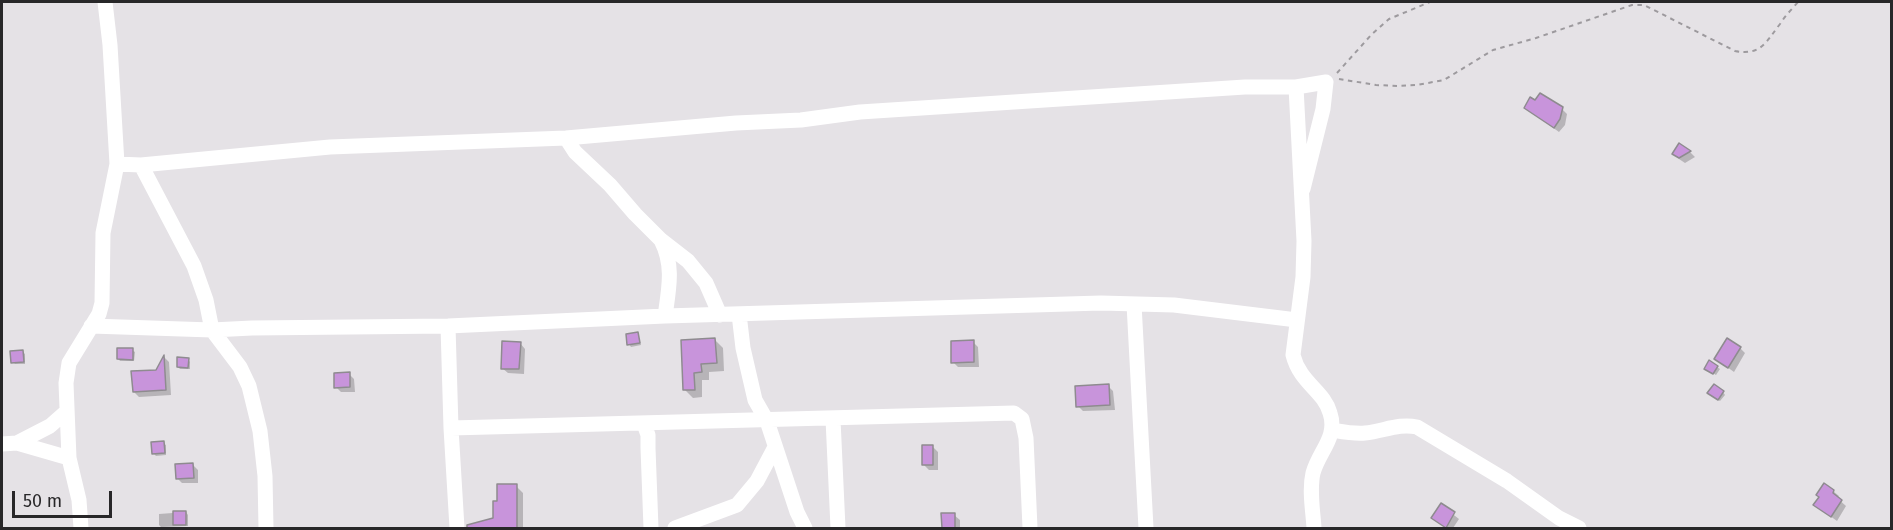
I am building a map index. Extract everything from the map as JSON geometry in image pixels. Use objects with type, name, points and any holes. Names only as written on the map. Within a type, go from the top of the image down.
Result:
[{"type":"street","points":[[81,528],[79,500],[69,458],[66,383],[69,363],[99,314],[102,303],[103,233],[117,164],[111,55],[104,4]]},
{"type":"street","points":[[117,164],[141,165],[330,147],[567,138],[1010,101],[1245,87],[1296,87],[1326,82],[1323,108],[1303,189]]},
{"type":"street","points":[[1296,87],[1303,189],[1303,277],[1293,355],[1296,368],[1322,398],[1330,412],[1332,430],[1329,444],[1319,458],[1313,475],[1314,528]]},
{"type":"street","points":[[567,138],[575,152],[610,185],[661,240],[688,261],[706,283],[720,315]]},
{"type":"street","points":[[141,165],[194,266],[206,300],[212,330],[240,367],[252,395],[261,431],[266,528]]},
{"type":"street","points":[[661,240],[668,254],[670,280],[665,316]]},
{"type":"street","points":[[91,326],[212,330],[448,326],[665,316],[1101,303],[1174,305],[1298,320]]},
{"type":"street","points":[[1134,304],[1146,528]]},
{"type":"street","points":[[739,314],[743,348],[755,400],[767,421],[797,512],[805,528]]},
{"type":"street","points":[[448,326],[457,528]]},
{"type":"street","points":[[17,443],[50,426],[66,411]]},
{"type":"street","points":[[451,428],[1017,414],[1022,419],[1026,438],[1030,528]]},
{"type":"street","points":[[833,419],[838,528]]},
{"type":"street","points":[[644,424],[648,435],[651,528]]},
{"type":"street","points":[[1332,430],[1358,433],[1405,424],[1417,427],[1507,481],[1554,523],[1579,528]]},
{"type":"street","points":[[2,444],[17,443],[69,458]]},
{"type":"street","points":[[675,528],[737,505],[757,481],[775,447]]},
{"type":"path","points":[[1430,2],[1389,19],[1372,34],[1333,77],[1376,85],[1397,86],[1444,80],[1493,50],[1536,38],[1632,5],[1644,5],[1735,51],[1745,53],[1759,49],[1767,42],[1798,2]]},
{"type":"building","points":[[1540,93],[1563,107],[1560,119],[1554,128],[1524,108],[1530,97],[1535,100]]},
{"type":"building","points":[[1679,143],[1691,151],[1679,158],[1672,154]]},
{"type":"building","points":[[638,332],[640,343],[627,345],[626,334]]},
{"type":"building","points":[[715,338],[717,363],[701,364],[702,372],[694,373],[695,390],[683,390],[681,340]]},
{"type":"building","points":[[1727,338],[1741,347],[1728,368],[1714,359]]},
{"type":"building","points":[[974,340],[974,362],[951,363],[951,341]]},
{"type":"building","points":[[502,341],[521,342],[519,369],[501,369]]},
{"type":"building","points":[[117,348],[133,348],[133,360],[117,359]]},
{"type":"building","points":[[23,350],[24,362],[11,363],[10,351]]},
{"type":"building","points":[[164,355],[166,390],[133,392],[131,371],[156,370]]},
{"type":"building","points":[[177,357],[189,358],[188,368],[177,367]]},
{"type":"building","points":[[1709,360],[1718,366],[1713,374],[1704,369]]},
{"type":"building","points":[[350,372],[350,387],[334,388],[334,373]]},
{"type":"building","points":[[1109,384],[1110,405],[1076,407],[1075,386]]},
{"type":"building","points":[[1714,384],[1724,391],[1718,400],[1707,393]]},
{"type":"building","points":[[164,441],[165,453],[152,454],[151,442]]},
{"type":"building","points":[[922,445],[933,445],[933,465],[922,465]]},
{"type":"building","points":[[193,463],[194,478],[176,479],[175,464]]},
{"type":"building","points":[[1824,483],[1842,500],[1831,517],[1813,505]]},
{"type":"building","points":[[497,484],[517,484],[517,528],[467,528],[467,525],[493,518],[493,501],[497,501]]},
{"type":"building","points":[[1441,503],[1455,512],[1446,528],[1431,518]]},
{"type":"building","points":[[173,511],[186,511],[186,525],[173,525]]},
{"type":"building","points":[[941,513],[955,513],[955,528],[942,528]]}]
